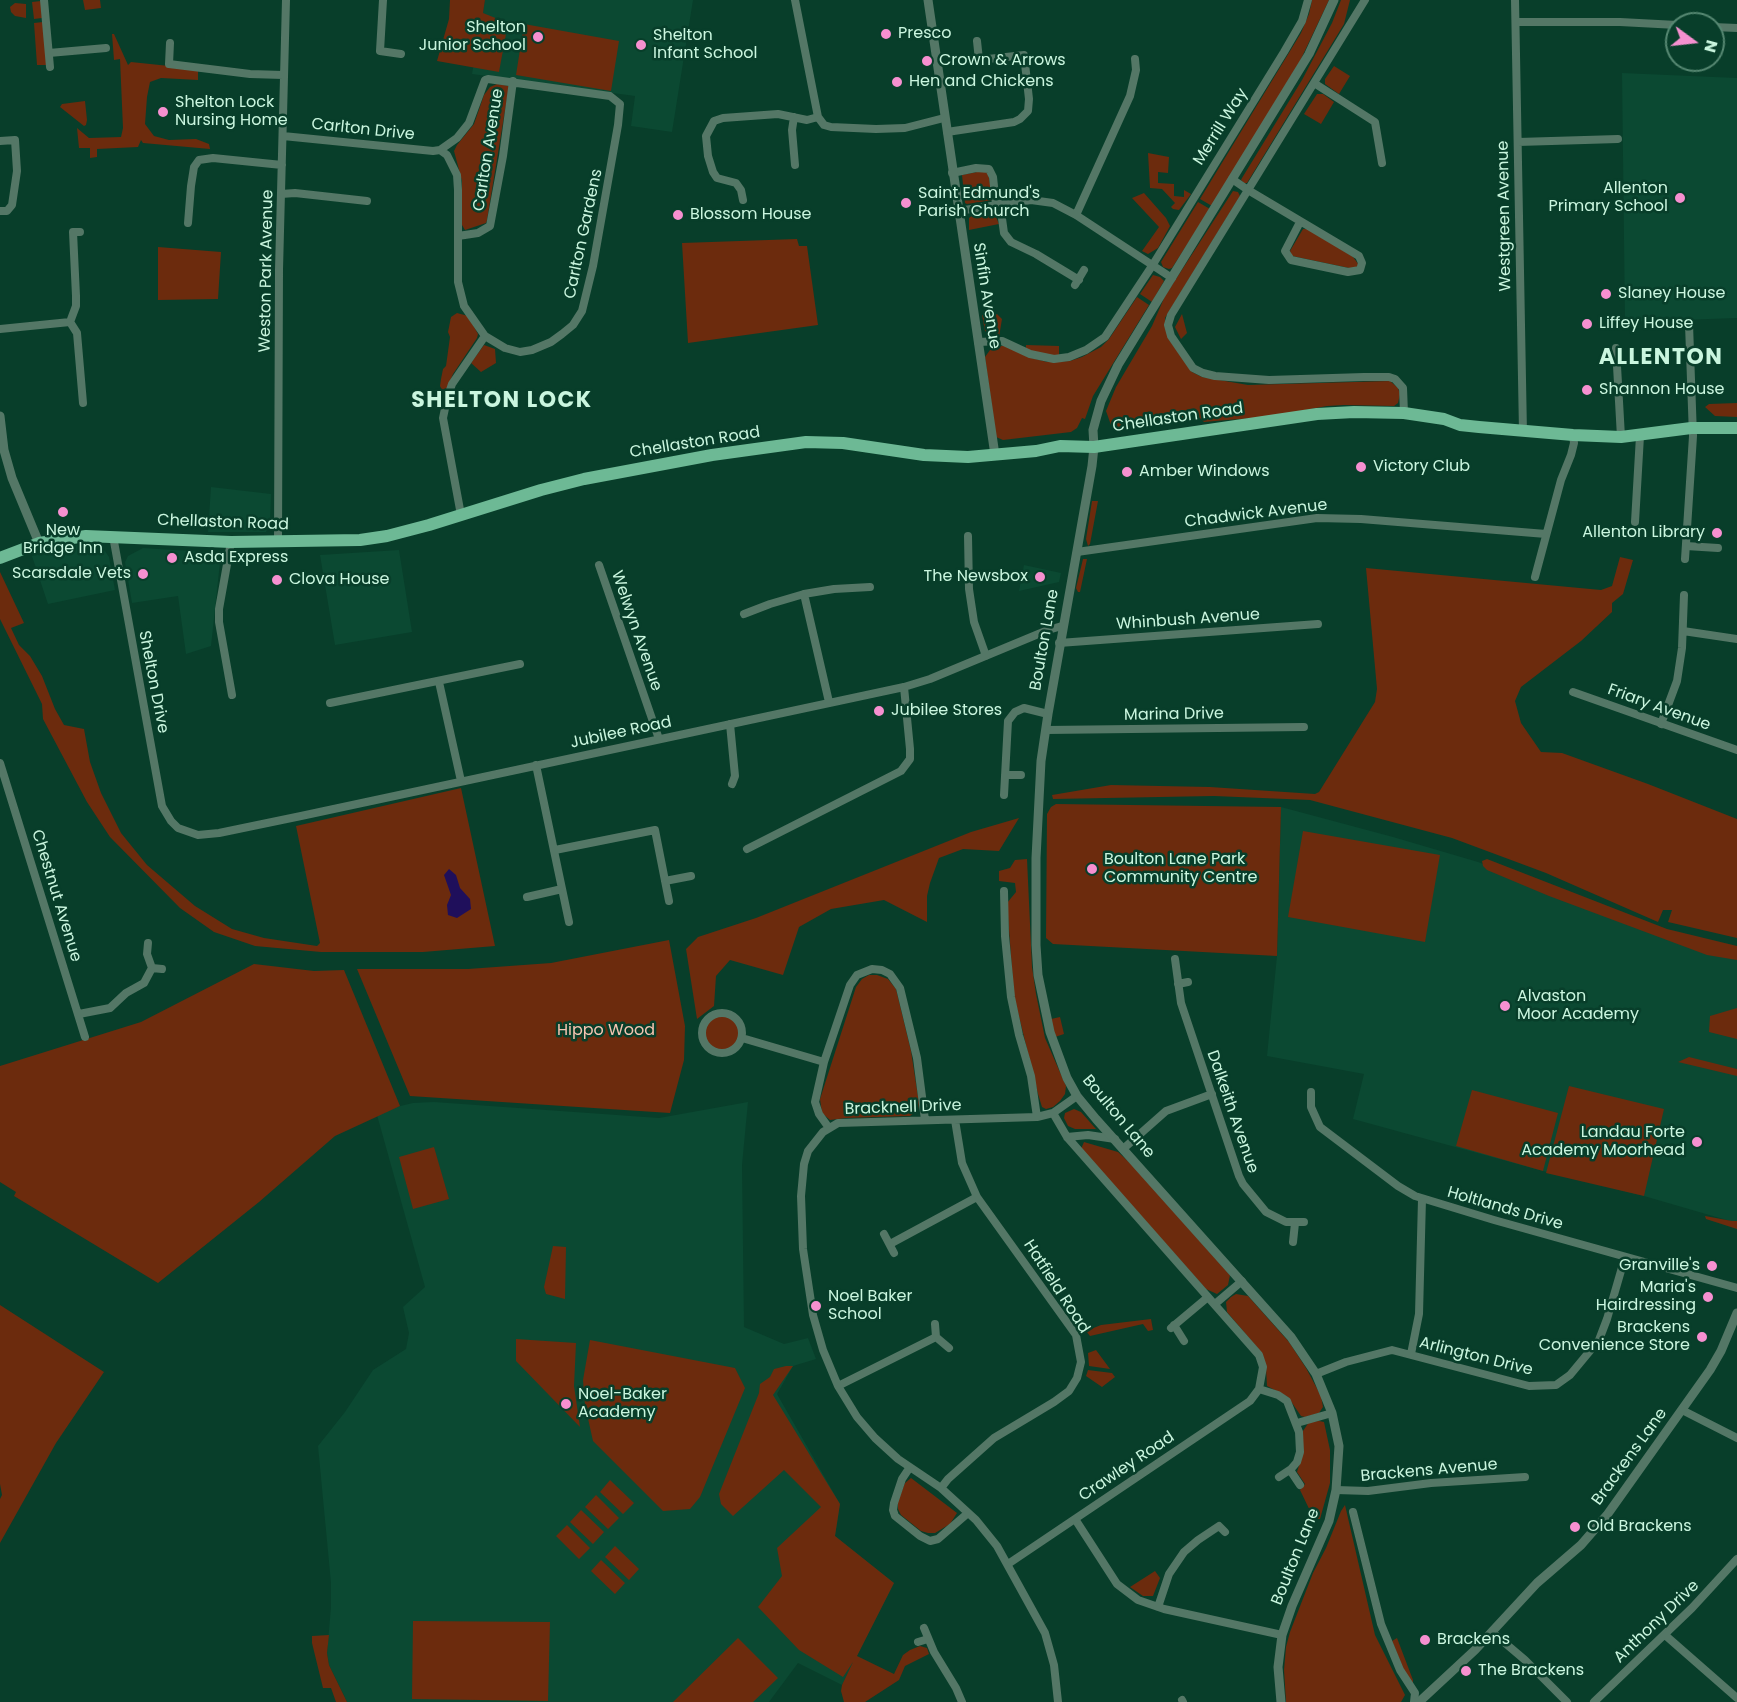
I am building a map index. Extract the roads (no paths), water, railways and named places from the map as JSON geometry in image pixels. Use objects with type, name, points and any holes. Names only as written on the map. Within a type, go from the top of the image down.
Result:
[{"type":"main road","name":"Chellaston Road","points":[[0,558],[39,543],[86,536],[231,542],[369,538],[429,525],[541,490],[607,474],[712,455],[806,442],[843,443],[930,456],[968,457],[1036,451],[1060,446],[1094,447],[1317,414],[1354,411],[1404,413],[1479,428],[1574,435],[1621,437],[1692,428],[1737,428]]},
{"type":"street","points":[[44,0],[50,67]]},
{"type":"street","name":"Weston Park Avenue","points":[[278,542],[281,194],[286,0]]},
{"type":"street","points":[[382,0],[380,51],[401,54]]},
{"type":"street","points":[[795,0],[818,117],[824,125],[876,129],[905,128],[944,118]]},
{"type":"street","name":"Sinfin Avenue","points":[[928,0],[994,455]]},
{"type":"street","name":"Merrill Way","points":[[1152,266],[1284,52],[1302,21],[1308,0]]},
{"type":"street","points":[[1094,447],[1093,430],[1107,386],[1309,54],[1334,0]]},
{"type":"street","points":[[1248,190],[1365,0]]},
{"type":"street","name":"Westgreen Avenue","points":[[1515,0],[1523,432]]},
{"type":"street","points":[[1516,22],[1665,24]]},
{"type":"street","points":[[947,132],[1014,122],[1028,111],[1024,55],[979,60],[977,41]]},
{"type":"street","points":[[170,43],[169,64],[249,74],[283,75]]},
{"type":"street","points":[[49,53],[106,48]]},
{"type":"street","points":[[1076,215],[1130,96],[1136,70],[1135,58]]},
{"type":"street","name":"Carlton Avenue","points":[[485,336],[464,306],[459,288],[457,175],[447,155],[440,150],[457,138],[469,123],[485,80],[513,81],[610,96],[620,104],[619,118]]},
{"type":"street","name":"Carlton Avenue","points":[[458,236],[478,233],[490,226],[503,156],[513,81]]},
{"type":"street","points":[[1314,83],[1375,122],[1382,163]]},
{"type":"street","points":[[743,200],[741,190],[736,183],[717,178],[713,172],[708,156],[706,136],[714,121],[723,118],[772,114],[807,120],[818,117]]},
{"type":"street","points":[[794,117],[792,130],[795,165]]},
{"type":"street","name":"Carlton Gardens","points":[[485,336],[504,348],[525,351],[551,342],[577,318],[586,297],[593,269],[619,118]]},
{"type":"street","name":"Carlton Drive","points":[[283,136],[440,150]]},
{"type":"street","points":[[1518,142],[1618,139]]},
{"type":"street","points":[[0,141],[15,140],[17,171],[12,205],[7,211],[0,211]]},
{"type":"street","points":[[188,223],[194,167],[199,160],[213,158],[282,165]]},
{"type":"street","points":[[952,173],[976,168],[989,169],[993,177],[1004,233],[1011,242],[1036,254],[1077,283],[1084,270]]},
{"type":"street","points":[[1232,179],[1359,256],[1362,263],[1360,270],[1348,272],[1291,260],[1285,251],[1300,222]]},
{"type":"street","name":"Chellaston Road","points":[[1248,190],[1170,315],[1168,328],[1192,368],[1203,374],[1215,376],[1269,380],[1381,377],[1395,379],[1403,388],[1404,413]]},
{"type":"street","points":[[281,194],[295,193],[367,201]]},
{"type":"street","points":[[958,212],[1030,200],[1044,201],[1066,208],[1172,278]]},
{"type":"street","points":[[70,322],[76,306],[73,232],[80,232]]},
{"type":"street","points":[[978,342],[1002,341],[1030,354],[1050,359],[1069,357],[1086,350],[1101,341],[1109,332],[1152,266]]},
{"type":"street","points":[[0,329],[70,322]]},
{"type":"street","points":[[70,322],[77,333],[83,403]]},
{"type":"street","points":[[1685,560],[1692,428],[1689,324]]},
{"type":"street","points":[[461,515],[443,418],[452,384],[485,336]]},
{"type":"street","points":[[1616,348],[1621,437]]},
{"type":"street","points":[[0,416],[4,450],[12,478],[39,543]]},
{"type":"street","points":[[1535,577],[1561,480],[1575,443],[1574,435]]},
{"type":"street","points":[[1635,522],[1640,436]]},
{"type":"street","name":"Boulton Lane","points":[[1094,447],[1048,714],[1037,822],[1036,955],[1042,1000],[1052,1042],[1061,1066],[1077,1096],[1291,1337],[1316,1374],[1332,1413],[1339,1446],[1336,1490],[1329,1521],[1292,1606],[1282,1635],[1278,1666],[1281,1702]]},
{"type":"street","name":"Chadwick Avenue","points":[[1077,552],[1317,518],[1361,519],[1546,534]]},
{"type":"street","name":"Shelton Drive","points":[[113,536],[160,798],[167,815],[178,828]]},
{"type":"street","points":[[968,536],[969,589],[974,622],[986,656]]},
{"type":"street","points":[[231,542],[219,609],[219,622],[232,695]]},
{"type":"street","points":[[1686,546],[1718,548]]},
{"type":"street","name":"Welwyn Avenue","points":[[598,565],[659,739]]},
{"type":"street","points":[[744,614],[804,594],[834,588],[870,587]]},
{"type":"street","points":[[804,594],[829,702]]},
{"type":"street","points":[[1661,724],[1677,681],[1683,631],[1684,595]]},
{"type":"street","name":"Whinbush Avenue","points":[[1059,643],[1318,624]]},
{"type":"street","name":"Jubilee Road","points":[[178,828],[198,835],[219,833],[904,687],[930,679],[1062,626]]},
{"type":"street","points":[[1683,631],[1737,639]]},
{"type":"street","points":[[330,703],[520,664]]},
{"type":"street","points":[[439,682],[460,781]]},
{"type":"street","points":[[747,849],[901,771],[910,759],[904,687]]},
{"type":"street","name":"Friary Avenue","points":[[1573,692],[1737,750]]},
{"type":"street","points":[[1004,795],[1007,725],[1010,718],[1015,712],[1024,708],[1048,714]]},
{"type":"street","points":[[730,724],[735,776],[732,784]]},
{"type":"street","name":"Marina Drive","points":[[1046,730],[1304,726]]},
{"type":"street","name":"Chestnut Avenue","points":[[0,763],[86,1037]]},
{"type":"street","points":[[536,765],[569,922]]},
{"type":"street","points":[[1005,775],[1021,775]]},
{"type":"street","points":[[555,850],[655,830],[669,901]]},
{"type":"street","points":[[665,881],[691,876]]},
{"type":"street","points":[[527,897],[562,889]]},
{"type":"street","points":[[1004,891],[1005,936],[1011,997],[1031,1076],[1037,1117]]},
{"type":"street","points":[[78,1014],[110,1008],[126,993],[144,983],[152,968],[147,954],[148,943]]},
{"type":"street","name":"Dalkeith Avenue","points":[[1175,959],[1178,984],[1190,1033],[1243,1184],[1266,1212],[1278,1219],[1304,1222]]},
{"type":"street","points":[[152,968],[162,969]]},
{"type":"street","points":[[829,1128],[819,1114],[815,1102],[824,1062],[845,997],[853,980],[862,972],[876,969],[894,977],[900,988],[913,1035],[925,1120]]},
{"type":"street","points":[[1178,984],[1188,982]]},
{"type":"street","points":[[726,1014],[740,1025],[742,1038],[731,1051],[717,1053],[703,1041],[704,1025],[713,1015],[726,1014]]},
{"type":"street","points":[[742,1038],[824,1062]]},
{"type":"street","name":"Holtlands Drive","points":[[1311,1092],[1311,1107],[1320,1126],[1398,1185],[1422,1199],[1737,1288]]},
{"type":"street","points":[[1123,1149],[1166,1111],[1212,1094]]},
{"type":"street","points":[[1077,1096],[1053,1113],[1067,1137],[1259,1355],[1263,1367],[1259,1389],[1278,1395],[1287,1401],[1297,1423],[1300,1452],[1297,1462],[1279,1477]]},
{"type":"street","name":"Bracknell Drive","points":[[1053,1113],[1037,1117],[844,1122],[829,1128],[813,1143],[806,1157],[801,1196],[806,1273],[813,1314],[823,1350],[838,1386],[863,1425],[887,1450],[941,1488],[986,1532],[1008,1564],[1046,1638],[1054,1665],[1058,1702]]},
{"type":"street","name":"Hatfield Road","points":[[941,1488],[994,1438],[1069,1391],[1077,1378],[1081,1362],[1076,1335],[977,1197],[962,1162],[955,1120]]},
{"type":"street","points":[[1067,1137],[1088,1135],[1115,1139]]},
{"type":"street","points":[[890,1244],[977,1197]]},
{"type":"street","points":[[1411,1354],[1419,1314],[1422,1199]]},
{"type":"street","points":[[1293,1242],[1295,1222]]},
{"type":"street","points":[[884,1234],[894,1253]]},
{"type":"street","name":"Arlington Drive","points":[[1316,1374],[1388,1350],[1411,1354],[1529,1386],[1556,1385],[1570,1375],[1599,1340],[1625,1257]]},
{"type":"street","points":[[1215,1304],[1242,1281]]},
{"type":"street","points":[[1184,1341],[1172,1327],[1208,1297]]},
{"type":"street","name":"Brackens Lane","points":[[1419,1702],[1446,1679],[1537,1583],[1575,1551],[1600,1524],[1714,1365],[1737,1312]]},
{"type":"street","points":[[935,1324],[936,1337],[950,1348]]},
{"type":"street","points":[[838,1386],[936,1337]]},
{"type":"street","name":"Crawley Road","points":[[1008,1564],[1250,1401],[1259,1389]]},
{"type":"street","points":[[1682,1410],[1737,1438]]},
{"type":"street","points":[[1297,1423],[1332,1413]]},
{"type":"street","points":[[910,1467],[902,1479],[894,1510],[895,1516],[930,1541],[938,1539],[968,1513]]},
{"type":"street","name":"Boulton Lane","points":[[1290,1470],[1300,1485]]},
{"type":"street","name":"Brackens Avenue","points":[[1336,1490],[1368,1491],[1431,1483],[1525,1477]]},
{"type":"street","points":[[1353,1512],[1381,1624],[1400,1670],[1415,1693],[1414,1702]]},
{"type":"street","points":[[1075,1519],[1120,1587],[1138,1600],[1158,1607],[1282,1635]]},
{"type":"street","points":[[1158,1607],[1169,1574],[1184,1552],[1220,1526],[1225,1532]]},
{"type":"street","name":"Anthony Drive","points":[[1594,1702],[1713,1587],[1737,1559]]},
{"type":"street","points":[[924,1628],[962,1702]]},
{"type":"street","points":[[1492,1632],[1525,1660],[1567,1702]]},
{"type":"street","points":[[1665,1635],[1737,1698]]},
{"type":"street","points":[[918,1642],[928,1639]]},
{"type":"place","name":"Presco","points":[[886,34]]},
{"type":"place","name":"Shelton Junior School","points":[[538,37]]},
{"type":"place","name":"Shelton Infant School","points":[[641,45]]},
{"type":"place","name":"Crown & Arrows","points":[[927,61]]},
{"type":"place","name":"Hen and Chickens","points":[[897,82]]},
{"type":"place","name":"Shelton Lock Nursing Home","points":[[163,112]]},
{"type":"place","name":"Allenton Primary School","points":[[1680,198]]},
{"type":"place","name":"Saint Edmund's Parish Church","points":[[906,203]]},
{"type":"place","name":"Blossom House","points":[[678,215]]},
{"type":"place","name":"Slaney House","points":[[1606,294]]},
{"type":"place","name":"Liffey House","points":[[1587,324]]},
{"type":"place","name":"Shannon House","points":[[1587,390]]},
{"type":"place","name":"Victory Club","points":[[1361,467]]},
{"type":"place","name":"Amber Windows","points":[[1127,472]]},
{"type":"place","name":"New Bridge Inn","points":[[63,512]]},
{"type":"place","name":"Allenton Library","points":[[1717,533]]},
{"type":"place","name":"Asda Express","points":[[172,558]]},
{"type":"place","name":"Scarsdale Vets","points":[[143,574]]},
{"type":"place","name":"The Newsbox","points":[[1040,577]]},
{"type":"place","name":"Clova House","points":[[277,580]]},
{"type":"place","name":"Jubilee Stores","points":[[879,711]]},
{"type":"place","name":"Boulton Lane Park Community Centre","points":[[1092,869]]},
{"type":"place","name":"Alvaston Moor Academy","points":[[1505,1006]]},
{"type":"place","name":"Landau Forte Academy Moorhead","points":[[1697,1142]]},
{"type":"place","name":"Granville's","points":[[1712,1266]]},
{"type":"place","name":"Maria's Hairdressing","points":[[1708,1297]]},
{"type":"place","name":"Noel Baker School","points":[[816,1306]]},
{"type":"place","name":"Brackens Convenience Store","points":[[1702,1337]]},
{"type":"place","name":"Noel-Baker Academy","points":[[566,1404]]},
{"type":"place","name":"Old Brackens","points":[[1575,1527]]},
{"type":"place","name":"Brackens","points":[[1425,1640]]},
{"type":"place","name":"The Brackens","points":[[1466,1671]]},
{"type":"district","name":"ALLENTON","points":[[1661,358]]},
{"type":"district","name":"SHELTON LOCK","points":[[502,401]]},
{"type":"park label","name":"Hippo Wood","points":[[606,1031]]}]
